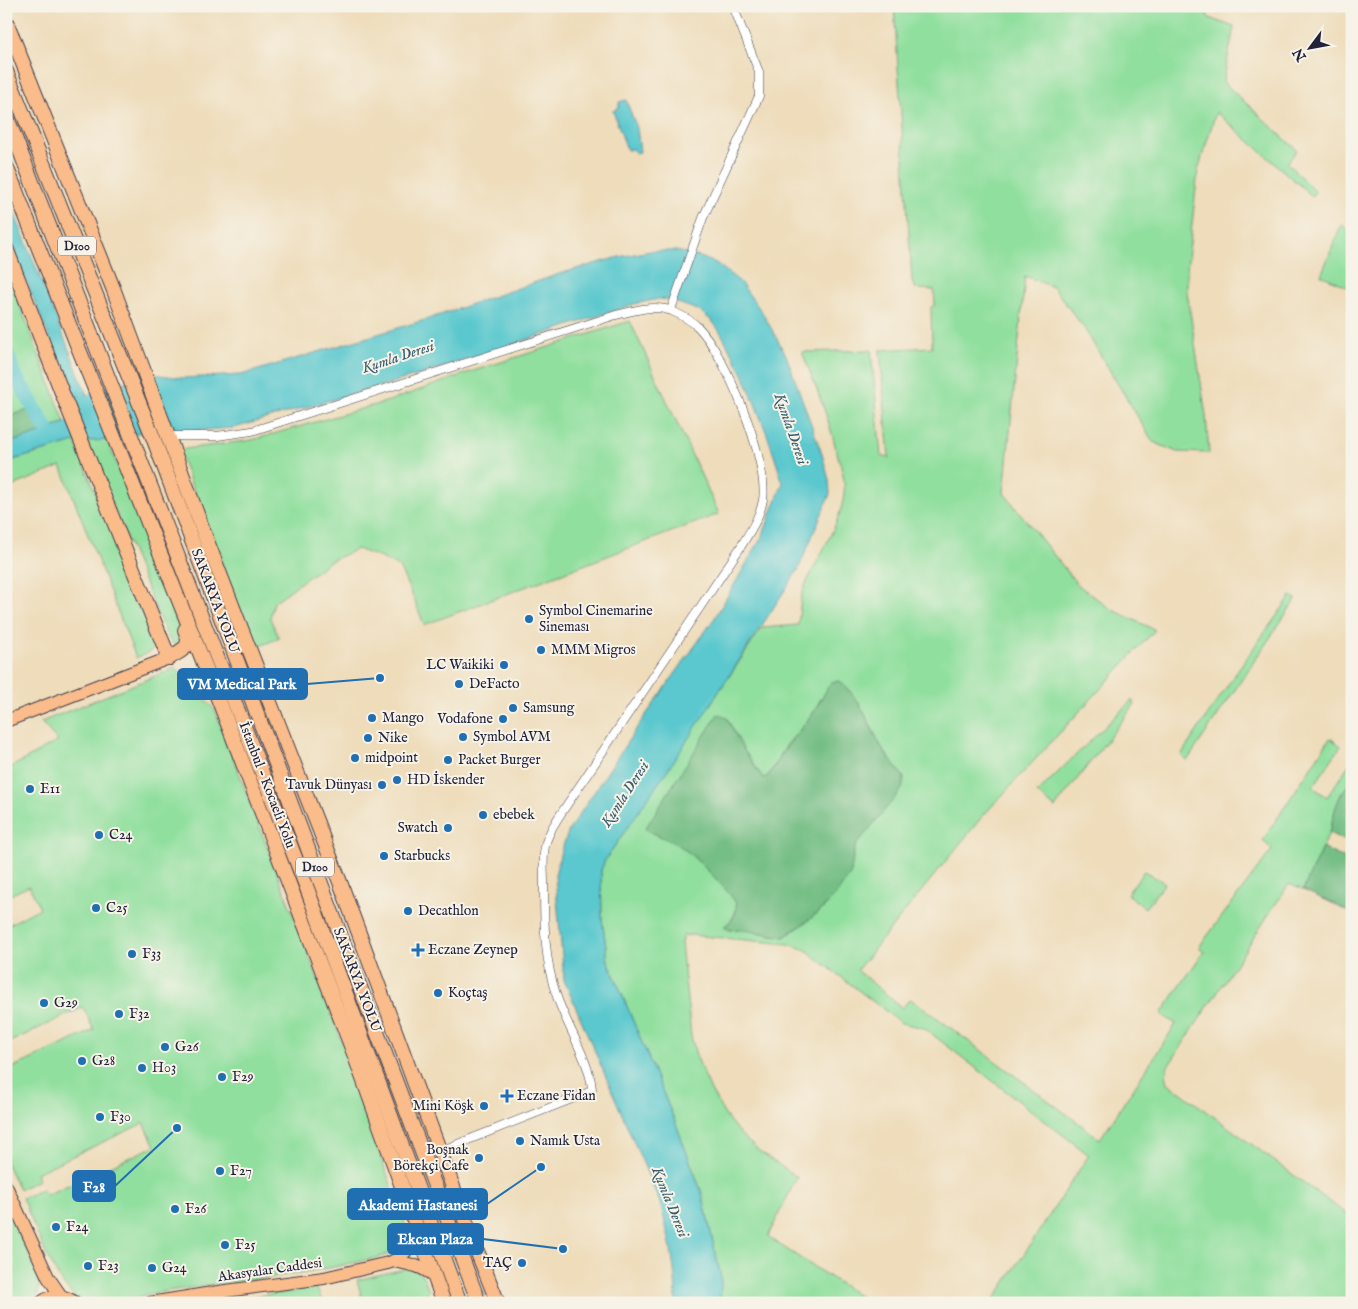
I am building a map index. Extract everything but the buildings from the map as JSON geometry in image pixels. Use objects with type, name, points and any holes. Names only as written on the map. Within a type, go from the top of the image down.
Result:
[{"type":"highway","points":[[6,21],[86,223],[210,550],[340,882],[498,1303]]},
{"type":"highway","name":"SAKARYA YOLU","points":[[6,71],[126,365],[479,1303]]},
{"type":"highway","name":"D100","points":[[7,115],[102,359]]},
{"type":"highway","points":[[6,166],[208,674],[350,1042],[444,1303]]},
{"type":"highway","points":[[86,223],[126,365]]},
{"type":"highway","points":[[6,248],[66,403],[169,658]]},
{"type":"highway","points":[[40,248],[102,359]]},
{"type":"highway","name":"İstanbul - Kocaeli Yolu","points":[[102,359],[305,883],[460,1303]]},
{"type":"highway","points":[[169,658],[187,646],[189,642],[176,607],[172,585]]},
{"type":"highway","points":[[169,658],[187,657],[196,661],[208,674]]},
{"type":"main road","points":[[6,720],[169,658]]},
{"type":"main road","points":[[6,1186],[48,1276],[61,1296]]},
{"type":"main road","points":[[394,1261],[413,1243],[418,1231]]},
{"type":"main road","points":[[394,1261],[425,1269],[435,1277]]},
{"type":"main road","name":"Akasyalar Caddesi","points":[[150,1303],[324,1278],[394,1261]]},
{"type":"main road","points":[[48,1276],[43,1301],[61,1296],[67,1297],[76,1303]]},
{"type":"street","points":[[672,308],[703,218],[759,96],[759,72],[733,6]]},
{"type":"street","points":[[166,432],[217,436],[252,431],[616,315],[643,309],[672,308],[699,328],[716,352],[731,379],[759,458],[763,480],[763,499],[758,516],[740,548],[554,824],[546,843],[544,856],[544,914],[547,957],[551,980],[589,1073],[592,1089],[588,1093],[440,1151]]},
{"type":"green space","points":[[894,6],[1203,6],[1209,18],[1234,27],[1223,82],[1297,150],[1287,163],[1315,191],[1312,196],[1216,112],[1198,170],[1187,269],[1187,292],[1206,416],[1209,453],[1177,452],[1153,442],[1084,328],[1053,287],[1025,276],[1004,493],[1078,585],[1111,609],[1155,630],[981,818],[857,970],[902,1008],[910,999],[924,1008],[1100,1139],[1176,1024],[1161,1014],[1204,951],[1199,947],[1272,850],[1263,840],[1330,738],[1341,746],[1313,787],[1327,797],[1352,760],[1352,784],[1348,785],[1341,794],[1329,833],[1303,890],[1289,884],[1167,1068],[1166,1075],[1168,1083],[1352,1218],[1352,1298],[1343,1303],[992,1303],[1089,1155],[924,1028],[901,1023],[806,950],[789,944],[690,935],[683,936],[681,943],[691,1036],[696,1055],[711,1091],[725,1115],[740,1134],[761,1153],[797,1177],[768,1236],[870,1303],[720,1303],[721,1278],[702,1193],[674,1119],[608,961],[602,919],[601,870],[605,860],[762,628],[798,625],[801,597],[828,541],[838,517],[844,494],[842,471],[829,424],[802,352],[871,350],[881,456],[889,458],[880,350],[932,347],[931,307],[935,305],[934,290],[914,287]],"holes":[[[839,681],[859,704],[883,750],[904,778],[856,845],[852,855],[851,872],[824,908],[784,937],[739,929],[730,930],[724,926],[729,922],[736,910],[736,903],[733,897],[712,874],[682,847],[727,718],[743,749],[764,779],[768,776],[786,746],[812,715],[821,698]]]},
{"type":"green space","points":[[1342,224],[1352,234],[1352,289],[1321,275]]},
{"type":"green space","points":[[6,269],[65,422],[43,432],[39,420],[31,409],[12,415],[6,401]]},
{"type":"green space","points":[[630,321],[719,514],[424,625],[399,567],[357,549],[330,561],[274,602],[270,618],[279,638],[255,648],[178,450],[252,440],[389,401],[470,372]]},
{"type":"green space","points":[[31,409],[39,420],[43,432],[6,444],[6,417]]},
{"type":"green space","points":[[107,440],[166,585],[166,597],[184,639],[176,645],[167,636],[86,441]]},
{"type":"green space","points":[[75,442],[156,641],[156,645],[152,650],[136,658],[61,466],[6,489],[6,462]]},
{"type":"green space","points":[[1291,596],[1296,599],[1187,761],[1181,755],[1242,664]]},
{"type":"green space","points":[[175,668],[215,710],[346,1053],[367,1120],[410,1237],[399,1249],[390,1254],[353,1263],[150,1294],[116,1302],[90,1304],[83,1302],[73,1295],[63,1284],[47,1255],[22,1198],[43,1189],[46,1195],[155,1146],[144,1123],[36,1173],[39,1180],[19,1189],[6,1163],[6,1071],[94,1030],[83,1007],[6,1044],[6,926],[40,908],[29,886],[6,897],[6,770],[58,741],[41,722]]},
{"type":"green space","points":[[839,681],[854,696],[883,750],[904,778],[902,789],[856,845],[850,874],[839,891],[818,913],[784,937],[739,929],[730,930],[724,927],[729,923],[736,911],[736,904],[733,899],[711,874],[680,846],[645,829],[718,714],[727,718],[743,749],[763,778],[768,776],[787,746],[812,715],[831,682]]},
{"type":"green space","points":[[1132,700],[1135,704],[1055,808],[1037,793]]},
{"type":"green space","points":[[1352,784],[1352,844],[1329,833],[1339,798],[1347,787]]},
{"type":"green space","points":[[1322,848],[1352,862],[1352,914],[1303,890]]},
{"type":"green space","points":[[1144,871],[1165,883],[1145,908],[1127,894]]},
{"type":"green space","points":[[6,1208],[40,1278],[38,1295],[33,1303],[6,1303]]},
{"type":"green space","points":[[404,1269],[418,1270],[424,1278],[429,1291],[423,1303],[345,1303],[362,1298],[357,1280]]},
{"type":"green space","points":[[316,1288],[324,1303],[207,1303]]},
{"type":"water","points":[[626,100],[637,128],[640,152],[636,153],[633,149],[627,150],[613,111],[619,107],[619,102]]},
{"type":"water","name":"Kumla Deresi","points":[[6,192],[87,395],[131,380],[144,373],[183,378],[241,375],[428,319],[562,273],[619,257],[650,251],[677,251],[716,263],[740,282],[762,312],[786,355],[822,454],[829,480],[830,494],[798,570],[673,762],[605,860],[601,870],[602,919],[608,961],[674,1119],[702,1193],[721,1278],[720,1303],[676,1303],[671,1251],[659,1200],[564,980],[555,875],[569,830],[638,726],[714,619],[762,537],[783,483],[767,434],[743,374],[721,333],[713,322],[700,311],[670,300],[659,299],[634,304],[426,373],[234,428],[189,431],[165,427],[107,440],[75,442],[6,462],[6,444],[43,432],[81,416],[6,231]]},
{"type":"waterway","points":[[6,353],[15,375],[50,435]]},
{"type":"place","name":"Symbol Cinemarine Sineması","points":[[529,619]]},
{"type":"place","name":"MMM Migros","points":[[541,650]]},
{"type":"place","name":"LC Waikiki","points":[[504,665]]},
{"type":"place","name":"VM Medical Park","points":[[380,678]]},
{"type":"place","name":"DeFacto","points":[[459,684]]},
{"type":"place","name":"Samsung","points":[[513,708]]},
{"type":"place","name":"Mango","points":[[372,718]]},
{"type":"place","name":"Vodafone","points":[[503,719]]},
{"type":"place","name":"Symbol AVM","points":[[463,737]]},
{"type":"place","name":"Nike","points":[[368,738]]},
{"type":"place","name":"midpoint","points":[[355,758]]},
{"type":"place","name":"Packet Burger","points":[[448,760]]},
{"type":"place","name":"HD İskender","points":[[397,780]]},
{"type":"place","name":"Tavuk Dünyası","points":[[382,785]]},
{"type":"place","name":"E11","points":[[30,789]]},
{"type":"place","name":"ebebek","points":[[483,815]]},
{"type":"place","name":"Swatch","points":[[448,828]]},
{"type":"place","name":"C24","points":[[99,835]]},
{"type":"place","name":"Starbucks","points":[[384,856]]},
{"type":"place","name":"C25","points":[[96,908]]},
{"type":"place","name":"Decathlon","points":[[408,911]]},
{"type":"place","name":"Eczane Zeynep","points":[[418,950]]},
{"type":"place","name":"F33","points":[[132,954]]},
{"type":"place","name":"Koçtaş","points":[[438,993]]},
{"type":"place","name":"G29","points":[[44,1003]]},
{"type":"place","name":"F32","points":[[119,1014]]},
{"type":"place","name":"G26","points":[[165,1047]]},
{"type":"place","name":"G28","points":[[82,1061]]},
{"type":"place","name":"H03","points":[[142,1068]]},
{"type":"place","name":"F29","points":[[222,1077]]},
{"type":"place","name":"Eczane Fidan","points":[[507,1096]]},
{"type":"place","name":"Mini Köşk","points":[[484,1106]]},
{"type":"place","name":"F30","points":[[100,1117]]},
{"type":"place","name":"F28","points":[[177,1128]]},
{"type":"place","name":"Namık Usta","points":[[520,1141]]},
{"type":"place","name":"Boşnak Börekçi Cafe","points":[[479,1158]]},
{"type":"place","name":"Akademi Hastanesi","points":[[541,1167]]},
{"type":"place","name":"F27","points":[[220,1171]]},
{"type":"place","name":"F26","points":[[175,1209]]},
{"type":"place","name":"F24","points":[[56,1227]]},
{"type":"place","name":"F25","points":[[225,1245]]},
{"type":"place","name":"Ekcan Plaza","points":[[563,1249]]},
{"type":"place","name":"TAÇ","points":[[522,1263]]},
{"type":"place","name":"F23","points":[[88,1266]]},
{"type":"place","name":"G24","points":[[152,1268]]}]
